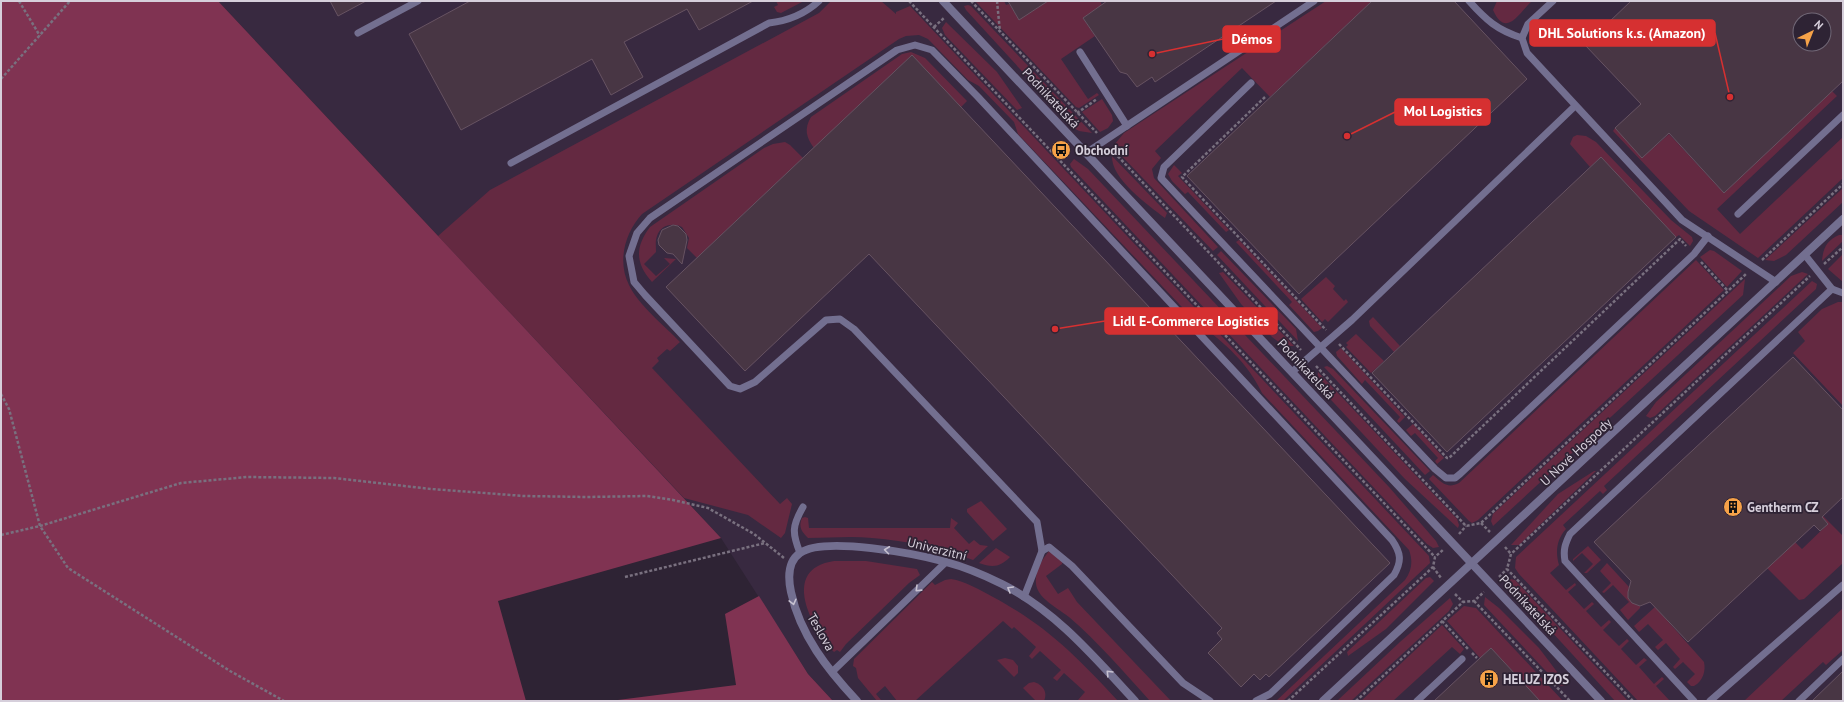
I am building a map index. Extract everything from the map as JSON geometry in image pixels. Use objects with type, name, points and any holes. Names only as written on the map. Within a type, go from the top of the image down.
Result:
[{"type":"street","name":"Podnikatelská","points":[[943,1],[1601,701]]},
{"type":"street","name":"U Nové Hospody","points":[[1323,701],[1843,219]]},
{"type":"street","name":"Univerzitní","points":[[800,553],[821,547],[864,548],[900,552],[946,562],[969,569],[1002,584],[1048,614],[1081,644],[1136,701]]},
{"type":"street","points":[[791,564],[800,553]]},
{"type":"street","name":"Teslova","points":[[791,564],[789,570],[789,584],[799,621],[832,672],[858,701]]},
{"type":"lane","points":[[358,33],[418,1]]},
{"type":"lane","points":[[512,163],[769,23],[782,22],[798,15],[819,1]]},
{"type":"lane","points":[[1086,153],[1314,1]]},
{"type":"lane","points":[[1469,1],[1494,26],[1505,33],[1522,38]]},
{"type":"lane","points":[[1553,1],[1528,24],[1522,38],[1527,53],[1682,220],[1776,282]]},
{"type":"lane","points":[[1024,597],[1042,551],[1037,522],[854,329],[840,319],[826,320],[767,374],[740,389],[730,386],[645,296],[634,282],[629,256],[637,233],[650,218],[897,50],[915,45],[932,50],[978,97],[1387,535],[1400,552],[1400,564],[1394,575],[1270,694],[1256,701]]},
{"type":"lane","points":[[1080,52],[1127,126]]},
{"type":"lane","points":[[1251,83],[1164,167],[1161,178],[1439,474],[1446,478],[1455,478],[1694,254],[1708,236]]},
{"type":"lane","points":[[1292,372],[1307,357],[1321,349],[1333,338],[1576,106]]},
{"type":"lane","points":[[1738,214],[1843,115]]},
{"type":"lane","points":[[1805,255],[1832,289],[1843,293]]},
{"type":"lane","points":[[1694,701],[1565,561],[1563,552],[1565,543],[1570,534],[1832,289]]},
{"type":"lane","points":[[800,553],[793,530],[795,522],[803,507]]},
{"type":"lane","points":[[1042,551],[1049,547],[1072,566],[1183,683],[1210,701]]},
{"type":"lane","points":[[832,672],[946,562]]},
{"type":"lane","points":[[1710,701],[1843,585]]},
{"type":"lane","points":[[1799,701],[1843,659]]},
{"type":"lane","points":[[1417,701],[1462,660]]},
{"type":"path","points":[[19,1],[40,36]]},
{"type":"path","points":[[1,79],[70,1]]},
{"type":"path","points":[[909,1],[1435,557],[1433,567],[1288,701]]},
{"type":"path","points":[[971,1],[1466,526],[1474,526],[1481,523],[1843,184]]},
{"type":"path","points":[[997,1],[1000,32]]},
{"type":"path","points":[[1077,112],[1106,92]]},
{"type":"path","points":[[1265,97],[1182,177],[1447,458],[1680,239],[1728,291]]},
{"type":"path","points":[[1,394],[9,409],[40,526],[68,568],[230,671],[284,701]]},
{"type":"path","points":[[1,535],[40,526],[181,483],[247,477],[334,478],[431,489],[524,496],[647,496],[708,508],[754,534],[791,564]]},
{"type":"path","points":[[625,577],[765,543]]},
{"type":"path","points":[[1356,701],[1463,602],[1474,601],[1480,596]]},
{"type":"path","points":[[1474,601],[1570,701]]},
{"type":"path","points":[[1442,621],[1477,658]]},
{"type":"shaded area","points":[[1,1],[218,1],[721,538],[498,601],[526,701],[1,701]]},
{"type":"shaded area","points":[[218,1],[1843,1],[1843,701],[833,701],[808,674],[721,538]]},
{"type":"shaded area","points":[[776,1],[804,1],[781,13],[777,12],[774,7],[778,5]]},
{"type":"shaded area","points":[[831,1],[881,1],[896,14],[896,12],[910,6],[1429,556],[1430,563],[1283,701],[1276,701],[1405,580],[1411,565],[1409,550],[1262,393],[1257,383],[1235,354],[1198,324],[1018,134],[1014,122],[979,86],[968,80],[928,39],[919,35],[906,36],[899,39],[642,214],[627,238],[623,257],[625,276],[633,293],[645,308],[680,342],[670,351],[667,349],[657,358],[659,361],[652,368],[780,504],[787,498],[792,504],[785,533],[781,538],[748,515],[684,498],[438,236],[490,190],[819,13]]},
{"type":"shaded area","points":[[975,1],[1004,1],[1006,5],[1009,4],[1019,19],[1048,1],[1100,1],[1102,5],[1083,18],[1095,36],[1061,59],[1088,99],[1097,93],[1099,95],[1079,108],[1076,107]]},
{"type":"shaded area","points":[[1326,1],[1372,1],[1270,97],[1242,68],[1155,151],[1161,158],[1152,169],[1154,178],[1218,247],[1213,251],[1113,147],[1124,133]]},
{"type":"shaded area","points":[[1497,1],[1532,1],[1512,21],[1503,23],[1493,10]]},
{"type":"shaded area","points":[[964,6],[971,6],[1092,133],[1079,131],[1074,128],[966,10]]},
{"type":"shaded area","points":[[946,22],[997,72],[1022,108],[1017,110],[945,35],[942,28]]},
{"type":"shaded area","points":[[911,52],[925,58],[967,101],[961,107],[912,55],[814,148],[807,133],[807,125],[811,117],[902,54]]},
{"type":"shaded area","points":[[1832,91],[1837,96],[1717,209],[1740,234],[1843,137],[1843,178],[1758,258],[1689,211],[1613,131],[1615,128],[1642,158],[1669,134],[1724,193]]},
{"type":"shaded area","points":[[1102,99],[1112,115],[1113,121],[1108,128],[1100,132],[1082,112]]},
{"type":"shaded area","points":[[1577,135],[1586,136],[1596,142],[1671,220],[1692,237],[1693,241],[1690,246],[1679,235],[1676,237],[1601,157],[1590,167],[1570,144],[1573,137]]},
{"type":"shaded area","points":[[785,142],[803,158],[697,258],[687,248],[689,238],[682,227],[671,225],[661,229],[656,238],[656,252],[644,264],[656,276],[670,264],[664,258],[676,259],[652,282],[642,268],[639,255],[642,241],[650,227],[764,148],[773,144]]},
{"type":"shaded area","points":[[1112,156],[1167,213],[1165,218],[1140,199],[1117,174],[1113,165]]},
{"type":"shaded area","points":[[1074,159],[1088,169],[1389,487],[1436,541],[1439,547],[1433,548],[1427,544],[1071,167],[1070,164]]},
{"type":"shaded area","points":[[1174,165],[1182,173],[1178,176],[1229,230],[1226,232],[1188,192],[1185,194],[1172,181],[1168,174]]},
{"type":"shaded area","points":[[1843,188],[1843,202],[1786,255],[1774,261],[1765,260]]},
{"type":"shaded area","points":[[1839,235],[1843,235],[1843,241],[1822,261],[1823,252],[1826,245],[1831,239]]},
{"type":"shaded area","points":[[1239,240],[1322,328],[1314,332],[1289,305],[1292,302],[1236,242]]},
{"type":"shaded area","points":[[1710,250],[1714,251],[1742,271],[1727,287],[1700,257]]},
{"type":"shaded area","points":[[1221,251],[1296,329],[1298,341],[1217,255]]},
{"type":"shaded area","points":[[1843,254],[1843,282],[1828,269]]},
{"type":"shaded area","points":[[1696,260],[1724,290],[1478,520],[1472,523],[1469,521],[1429,479],[1433,475],[1442,483],[1448,485],[1455,485],[1459,483]]},
{"type":"shaded area","points":[[1223,272],[1294,346],[1284,346],[1272,337],[1241,304],[1219,273]]},
{"type":"shaded area","points":[[1802,272],[1808,274],[1655,416],[1650,418],[1646,416],[1656,402],[1791,276]]},
{"type":"shaded area","points":[[1326,277],[1335,286],[1333,289],[1344,301],[1346,299],[1348,302],[1328,322],[1325,319],[1322,322],[1301,299]]},
{"type":"shaded area","points":[[1745,279],[1743,295],[1493,526],[1491,521],[1493,514]]},
{"type":"shaded area","points":[[1812,281],[1817,284],[1816,289],[1604,486],[1607,490],[1603,494],[1600,491],[1563,525],[1566,529],[1559,541],[1557,550],[1559,565],[1550,573],[1566,590],[1575,583],[1576,585],[1568,592],[1584,609],[1592,602],[1594,604],[1586,611],[1601,627],[1609,620],[1611,622],[1603,630],[1619,646],[1627,639],[1629,641],[1621,649],[1636,665],[1644,658],[1647,660],[1639,667],[1654,684],[1662,677],[1664,679],[1656,686],[1670,701],[1638,701],[1519,574],[1515,568],[1516,557]]},
{"type":"shaded area","points":[[1838,302],[1843,302],[1843,406],[1793,353],[1805,341],[1798,332],[1822,309]]},
{"type":"shaded area","points":[[1373,317],[1400,346],[1394,352],[1370,326],[1369,321]]},
{"type":"shaded area","points":[[1356,334],[1384,361],[1371,373],[1346,347],[1348,345],[1346,343]]},
{"type":"shaded area","points":[[1341,348],[1405,417],[1399,423],[1397,421],[1400,417],[1365,380],[1362,384],[1337,356],[1336,352]]},
{"type":"shaded area","points":[[1327,366],[1333,369],[1430,471],[1425,475],[1324,367]]},
{"type":"shaded area","points":[[1318,372],[1457,519],[1459,525],[1458,528],[1405,479],[1319,387],[1317,382]]},
{"type":"shaded area","points":[[1413,424],[1444,458],[1437,464],[1435,461],[1438,458],[1415,433],[1411,436],[1406,430]]},
{"type":"shaded area","points":[[1596,471],[1519,545],[1511,545],[1558,494]]},
{"type":"shaded area","points":[[981,501],[1007,529],[993,541],[967,512],[967,509]]},
{"type":"shaded area","points":[[1823,516],[1843,536],[1843,563],[1804,599],[1799,600],[1767,568],[1795,542],[1802,549],[1828,524],[1822,517]]},
{"type":"shaded area","points":[[802,518],[808,518],[809,528],[950,528],[951,518],[958,523],[954,528],[969,544],[974,540],[980,545],[988,546],[973,560],[936,549],[898,541],[856,537],[808,538],[802,531],[801,527]]},
{"type":"shaded area","points":[[1588,546],[1601,560],[1587,573],[1584,573],[1593,564],[1582,553],[1573,561],[1573,559]]},
{"type":"shaded area","points":[[996,548],[1010,557],[1003,563],[996,566],[988,566],[979,563]]},
{"type":"shaded area","points":[[1049,551],[1063,560],[1062,564],[1046,576],[1058,594],[1068,588],[1077,602],[1171,701],[1150,701],[1090,637],[1069,617],[1042,596],[1037,588],[1036,578],[1041,563]]},
{"type":"shaded area","points":[[834,561],[866,561],[917,569],[920,575],[909,583],[846,644],[840,652],[837,650],[834,652],[817,628],[805,600],[804,587],[808,575],[818,566]]},
{"type":"shaded area","points":[[1607,563],[1629,587],[1628,592],[1630,601],[1640,606],[1640,608],[1628,620],[1620,610],[1629,602],[1613,585],[1604,593],[1602,592],[1611,583],[1600,571]]},
{"type":"shaded area","points":[[1430,577],[1434,581],[1386,629],[1348,656],[1347,652],[1426,578]]},
{"type":"shaded area","points":[[1506,578],[1515,580],[1628,701],[1615,701],[1508,584]]},
{"type":"shaded area","points":[[951,579],[978,589],[1030,619],[1075,656],[1118,701],[1079,701],[1078,700],[1085,692],[1064,673],[1057,681],[1053,678],[1061,670],[1040,651],[1032,659],[1029,656],[1036,647],[1014,627],[1012,629],[1003,621],[915,701],[897,701],[885,686],[876,694],[881,700],[877,701],[858,678],[856,668],[853,666],[854,659],[932,582],[935,585]]},
{"type":"shaded area","points":[[759,596],[808,674],[833,701],[610,701],[736,685],[725,614]]},
{"type":"shaded area","points":[[1485,597],[1499,608],[1539,648],[1567,685],[1559,685],[1484,605]]},
{"type":"shaded area","points":[[1450,598],[1453,604],[1449,611],[1351,701],[1337,701],[1400,642]]},
{"type":"shaded area","points":[[1464,606],[1476,608],[1563,701],[1540,701],[1491,648],[1480,658],[1447,621]]},
{"type":"shaded area","points":[[1655,607],[1704,662],[1705,669],[1703,676],[1694,686],[1691,686],[1687,682],[1695,674],[1683,662],[1675,669],[1673,667],[1680,659],[1666,643],[1658,650],[1655,647],[1663,640],[1648,624],[1639,632],[1634,626]]},
{"type":"shaded area","points":[[1843,608],[1843,650],[1826,665],[1823,662],[1781,701],[1744,701]]},
{"type":"shaded area","points":[[1442,625],[1464,649],[1460,654],[1452,647],[1393,701],[1361,701]]},
{"type":"shaded area","points":[[1005,658],[1013,660],[1018,666],[1018,673],[1014,677],[997,660]]},
{"type":"shaded area","points":[[1034,682],[1044,689],[1044,701],[1036,701],[1023,688],[1029,683]]},
{"type":"building","points":[[330,1],[366,1],[338,16]]},
{"type":"building","points":[[470,1],[753,1],[699,30],[687,9],[624,42],[643,77],[611,95],[592,59],[461,130],[409,34]]},
{"type":"building","points":[[1008,1],[1048,1],[1019,20]]},
{"type":"building","points":[[1107,1],[1276,1],[1155,82],[1152,77],[1137,87],[1127,74],[1120,72],[1083,18]]},
{"type":"building","points":[[1372,1],[1454,1],[1527,79],[1299,294],[1187,176]]},
{"type":"building","points":[[1631,1],[1843,1],[1843,81],[1724,193],[1669,133],[1642,158],[1615,128],[1641,104],[1585,45]]},
{"type":"building","points":[[912,55],[1390,563],[1269,677],[1266,674],[1260,680],[1254,674],[1241,687],[1208,653],[1222,639],[1217,633],[1222,628],[869,254],[745,371],[666,287]]},
{"type":"building","points":[[1601,157],[1676,237],[1447,452],[1372,373]]},
{"type":"building","points":[[673,225],[678,226],[686,234],[687,240],[682,264],[673,254],[667,253],[659,245],[658,240],[662,230]]},
{"type":"building","name":"Gentherm CZ","points":[[1793,357],[1843,410],[1843,497],[1822,517],[1828,524],[1820,531],[1814,525],[1688,642],[1650,602],[1640,606],[1632,603],[1628,598],[1631,581],[1594,542]]},
{"type":"building","name":"HELUZ IZOS","points":[[1491,648],[1540,701],[1434,701],[1480,658]]},
{"type":"building","points":[[1843,671],[1843,701],[1812,701]]},
{"type":"place","name":"Démos","points":[[1152,54]]},
{"type":"place","name":"DHL Solutions k.s. (Amazon)","points":[[1730,97]]},
{"type":"place","name":"Mol Logistics","points":[[1347,136]]},
{"type":"place","name":"Obchodní","points":[[1061,150]]},
{"type":"place","name":"Lidl E-Commerce Logistics","points":[[1055,329]]},
{"type":"place","name":"Gentherm CZ","points":[[1733,507]]},
{"type":"place","name":"HELUZ IZOS","points":[[1489,679]]}]
